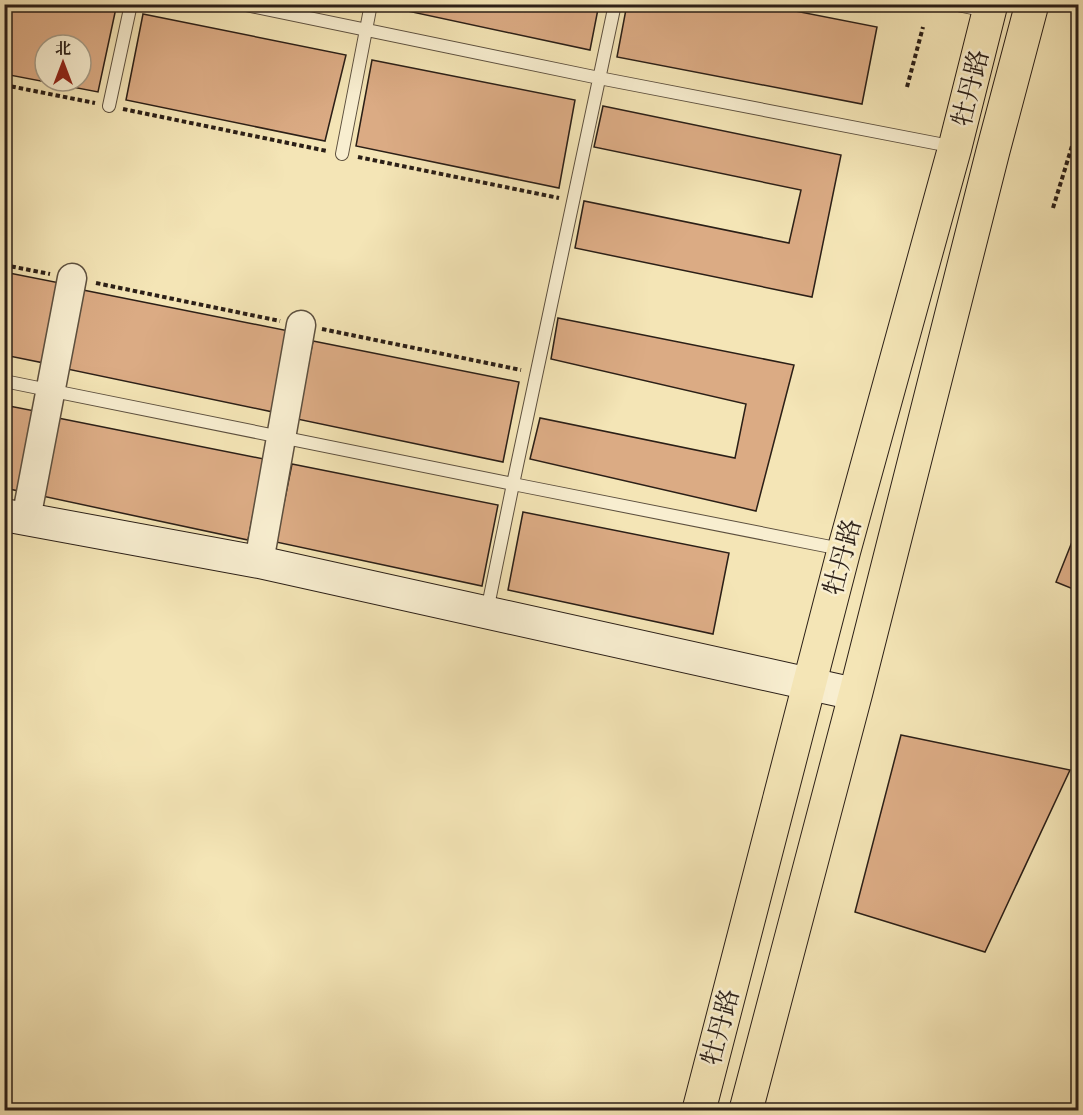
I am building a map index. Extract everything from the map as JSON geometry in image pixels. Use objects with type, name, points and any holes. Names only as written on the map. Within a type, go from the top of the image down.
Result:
[{"type":"main road","name":"牡丹路","points":[[746,1110],[1032,4]]},
{"type":"main road","name":"牡丹路","points":[[699,1110],[844,550],[955,147],[990,8]]},
{"type":"main road","points":[[15,517],[259,562],[855,694]]},
{"type":"street","points":[[15,517],[50,390],[72,278]]},
{"type":"street","points":[[259,562],[301,325]]},
{"type":"lane","points":[[108,106],[131,4]]},
{"type":"lane","points":[[242,4],[599,78],[955,147]]},
{"type":"lane","points":[[342,154],[371,4]]},
{"type":"lane","points":[[487,612],[615,4]]},
{"type":"lane","points":[[953,4],[990,8]]},
{"type":"lane","points":[[4,381],[844,550]]},
{"type":"path","points":[[907,87],[923,27]]},
{"type":"path","points":[[4,85],[565,200]]},
{"type":"path","points":[[1053,208],[1076,133]]},
{"type":"path","points":[[4,264],[530,372]]},
{"type":"building","points":[[4,4],[99,4],[116,8],[98,92],[93,91],[93,33],[33,33],[33,80],[4,74]]},
{"type":"building","points":[[384,4],[599,4],[590,50],[384,6]]},
{"type":"building","points":[[627,4],[760,4],[877,27],[862,104],[617,57]]},
{"type":"building","points":[[143,14],[346,55],[325,141],[126,100]]},
{"type":"building","points":[[372,60],[575,100],[559,188],[356,146]]},
{"type":"building","points":[[603,106],[841,155],[812,297],[575,248],[584,201],[789,243],[801,190],[594,147]]},
{"type":"building","points":[[4,272],[60,283],[44,363],[4,355]]},
{"type":"building","points":[[83,290],[289,331],[273,412],[67,369]]},
{"type":"building","points":[[558,318],[794,365],[756,511],[530,459],[540,418],[735,458],[746,404],[551,359]]},
{"type":"building","points":[[313,341],[519,382],[503,462],[297,419]]},
{"type":"building","points":[[4,405],[35,411],[19,491],[4,488]]},
{"type":"building","points":[[58,418],[264,459],[248,540],[42,496]]},
{"type":"building","points":[[292,464],[498,505],[482,586],[276,542]]},
{"type":"building","points":[[523,512],[729,553],[713,634],[508,590]]},
{"type":"building","points":[[1074,537],[1078,538],[1078,591],[1056,582]]},
{"type":"building","points":[[901,735],[1070,770],[985,952],[855,912]]}]
